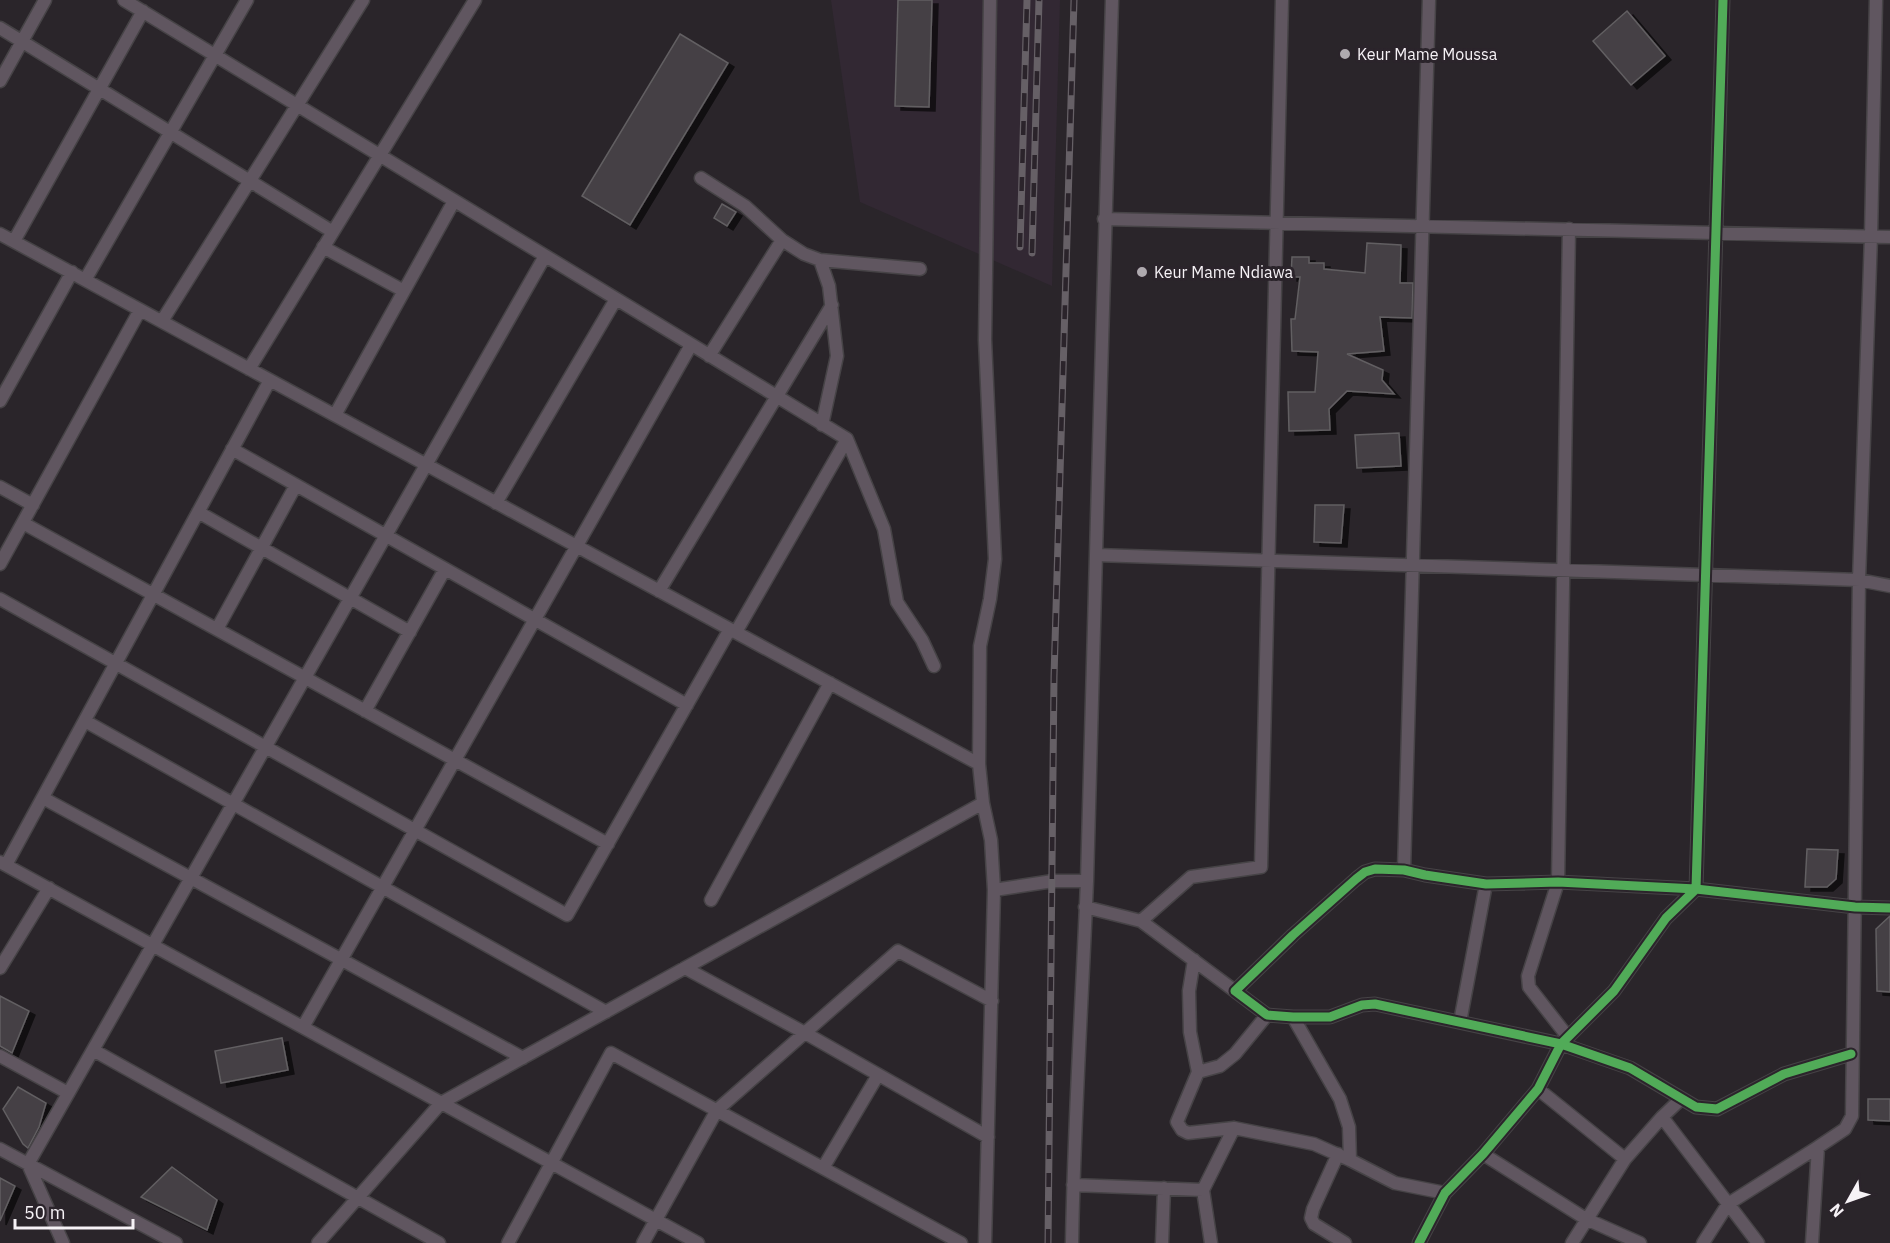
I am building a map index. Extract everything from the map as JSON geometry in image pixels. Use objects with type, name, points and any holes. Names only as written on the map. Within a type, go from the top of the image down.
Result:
[{"type":"street","points":[[0,81],[45,0]]},
{"type":"street","points":[[124,0],[847,440],[884,529],[897,602],[922,640],[934,666]]},
{"type":"street","points":[[85,280],[247,0]]},
{"type":"street","points":[[162,321],[363,0]]},
{"type":"street","points":[[249,369],[475,0]]},
{"type":"street","points":[[985,1243],[994,890],[991,840],[983,803],[979,764],[980,646],[990,599],[995,559],[985,308],[990,0]]},
{"type":"street","points":[[1072,1243],[1087,881],[1112,0]]},
{"type":"street","points":[[1141,921],[1191,877],[1261,867],[1282,0]]},
{"type":"street","points":[[1404,870],[1429,0]]},
{"type":"street","points":[[1419,1243],[1445,1193],[1483,1154],[1538,1089],[1564,1040],[1614,991],[1666,918],[1696,889],[1723,0]]},
{"type":"street","points":[[1703,1243],[1728,1204],[1845,1130],[1852,1116],[1851,1054],[1859,580],[1876,0]]},
{"type":"street","points":[[14,241],[143,11]]},
{"type":"street","points":[[0,28],[333,232]]},
{"type":"street","points":[[701,177],[745,206],[782,240],[804,255],[820,260],[920,269]]},
{"type":"street","points":[[335,415],[454,201]]},
{"type":"street","points":[[1104,219],[1890,237]]},
{"type":"street","points":[[1564,1040],[1529,987],[1528,976],[1558,882],[1569,230]]},
{"type":"street","points":[[0,234],[979,764]]},
{"type":"street","points":[[710,356],[782,240]]},
{"type":"street","points":[[323,247],[404,291]]},
{"type":"street","points":[[28,1164],[545,256]]},
{"type":"street","points":[[820,260],[829,286],[837,356],[822,425]]},
{"type":"street","points":[[0,401],[72,272]]},
{"type":"street","points":[[496,503],[616,299]]},
{"type":"street","points":[[659,591],[832,305]]},
{"type":"street","points":[[0,564],[140,310]]},
{"type":"street","points":[[303,1027],[691,345]]},
{"type":"street","points":[[270,380],[43,798],[3,863],[698,1243]]},
{"type":"street","points":[[0,598],[567,915],[687,705],[847,440]]},
{"type":"street","points":[[232,449],[687,705]]},
{"type":"street","points":[[217,629],[296,485]]},
{"type":"street","points":[[0,487],[33,505]]},
{"type":"street","points":[[198,512],[410,632]]},
{"type":"street","points":[[23,523],[608,844]]},
{"type":"street","points":[[1096,555],[1859,580],[1890,586]]},
{"type":"street","points":[[365,711],[445,569]]},
{"type":"street","points":[[711,900],[830,683]]},
{"type":"street","points":[[85,720],[606,1012]]},
{"type":"street","points":[[43,798],[523,1058]]},
{"type":"street","points":[[318,1243],[441,1103],[983,803]]},
{"type":"street","points":[[1235,991],[1293,935],[1365,872],[1375,869],[1404,870],[1486,884],[1558,882],[1696,889],[1855,907],[1890,908]]},
{"type":"street","points":[[994,890],[1053,881],[1087,881]]},
{"type":"street","points":[[1460,1022],[1486,884]]},
{"type":"street","points":[[0,968],[49,888]]},
{"type":"street","points":[[1085,907],[1141,921],[1267,1015],[1330,1017],[1362,1005],[1375,1004],[1564,1040],[1630,1068],[1696,1107],[1717,1108],[1784,1074],[1851,1054]]},
{"type":"street","points":[[643,1243],[717,1110],[898,951],[992,1001]]},
{"type":"street","points":[[1194,960],[1189,991],[1190,1032],[1198,1072],[1177,1122],[1182,1130],[1188,1133],[1234,1128],[1314,1144],[1395,1183],[1445,1193]]},
{"type":"street","points":[[684,968],[805,1033],[988,1137]]},
{"type":"street","points":[[1198,1072],[1220,1066],[1235,1054],[1267,1015]]},
{"type":"street","points":[[1293,1017],[1340,1099],[1349,1127],[1350,1160]]},
{"type":"street","points":[[93,1050],[439,1243]]},
{"type":"street","points":[[508,1243],[611,1053],[961,1243]]},
{"type":"street","points":[[0,1056],[68,1093]]},
{"type":"street","points":[[823,1168],[878,1074]]},
{"type":"street","points":[[1538,1089],[1625,1159]]},
{"type":"street","points":[[1572,1243],[1625,1159],[1681,1099]]},
{"type":"street","points":[[1662,1117],[1758,1243]]},
{"type":"street","points":[[1211,1243],[1203,1190],[1234,1128]]},
{"type":"street","points":[[1812,1243],[1818,1147]]},
{"type":"street","points":[[0,1149],[176,1243]]},
{"type":"street","points":[[1338,1154],[1311,1218],[1314,1224],[1346,1243]]},
{"type":"street","points":[[1483,1154],[1586,1220],[1640,1243]]},
{"type":"street","points":[[28,1164],[63,1243]]},
{"type":"street","points":[[1073,1185],[1203,1190]]},
{"type":"street","points":[[1162,1243],[1164,1188]]},
{"type":"shaded area","points":[[831,0],[1060,0],[1052,286],[860,202]]},
{"type":"building","points":[[898,0],[932,0],[929,107],[895,106]]},
{"type":"building","points":[[1627,11],[1665,56],[1631,85],[1593,41]]},
{"type":"building","points":[[680,34],[728,63],[630,225],[582,196]]},
{"type":"building","points":[[722,204],[736,212],[727,226],[714,218]]},
{"type":"building","points":[[1367,243],[1401,245],[1400,283],[1413,283],[1412,318],[1380,317],[1384,351],[1347,354],[1383,370],[1382,380],[1394,394],[1347,391],[1329,409],[1330,430],[1289,431],[1288,392],[1315,392],[1318,352],[1292,351],[1291,319],[1295,319],[1300,277],[1291,277],[1292,257],[1309,257],[1309,263],[1324,263],[1324,269],[1365,273]]},
{"type":"building","points":[[1399,433],[1401,466],[1357,468],[1355,435]]},
{"type":"building","points":[[1315,505],[1344,505],[1341,543],[1314,542]]},
{"type":"building","points":[[1807,849],[1838,850],[1836,879],[1827,887],[1805,887]]},
{"type":"building","points":[[1890,916],[1890,992],[1877,991],[1876,929]]},
{"type":"building","points":[[0,996],[29,1011],[12,1053],[0,1046]]},
{"type":"building","points":[[282,1038],[288,1070],[221,1083],[215,1051]]},
{"type":"building","points":[[18,1087],[46,1103],[39,1127],[28,1148],[23,1144],[3,1109]]},
{"type":"building","points":[[1868,1099],[1890,1099],[1890,1121],[1868,1120]]},
{"type":"building","points":[[172,1167],[217,1200],[207,1230],[141,1197]]},
{"type":"building","points":[[0,1178],[15,1186],[0,1221]]},
{"type":"railway","points":[[1020,247],[1027,0]]},
{"type":"railway","points":[[1032,253],[1039,0]]},
{"type":"railway","points":[[1048,1243],[1054,677],[1074,0]]},
{"type":"cycle path","points":[[1419,1243],[1445,1193],[1483,1154],[1538,1089],[1561,1044],[1614,991],[1666,918],[1696,889],[1723,0]]},
{"type":"cycle path","points":[[1851,1054],[1784,1074],[1717,1109],[1696,1107],[1630,1068],[1561,1044],[1375,1004],[1362,1005],[1330,1017],[1267,1015],[1235,991],[1356,879],[1365,872],[1375,869],[1404,870],[1486,884],[1558,882],[1696,889],[1855,907],[1890,908]]},
{"type":"place","name":"Keur Mame Moussa","points":[[1345,54]]},
{"type":"place","name":"Keur Mame Ndiawa","points":[[1142,272]]}]
